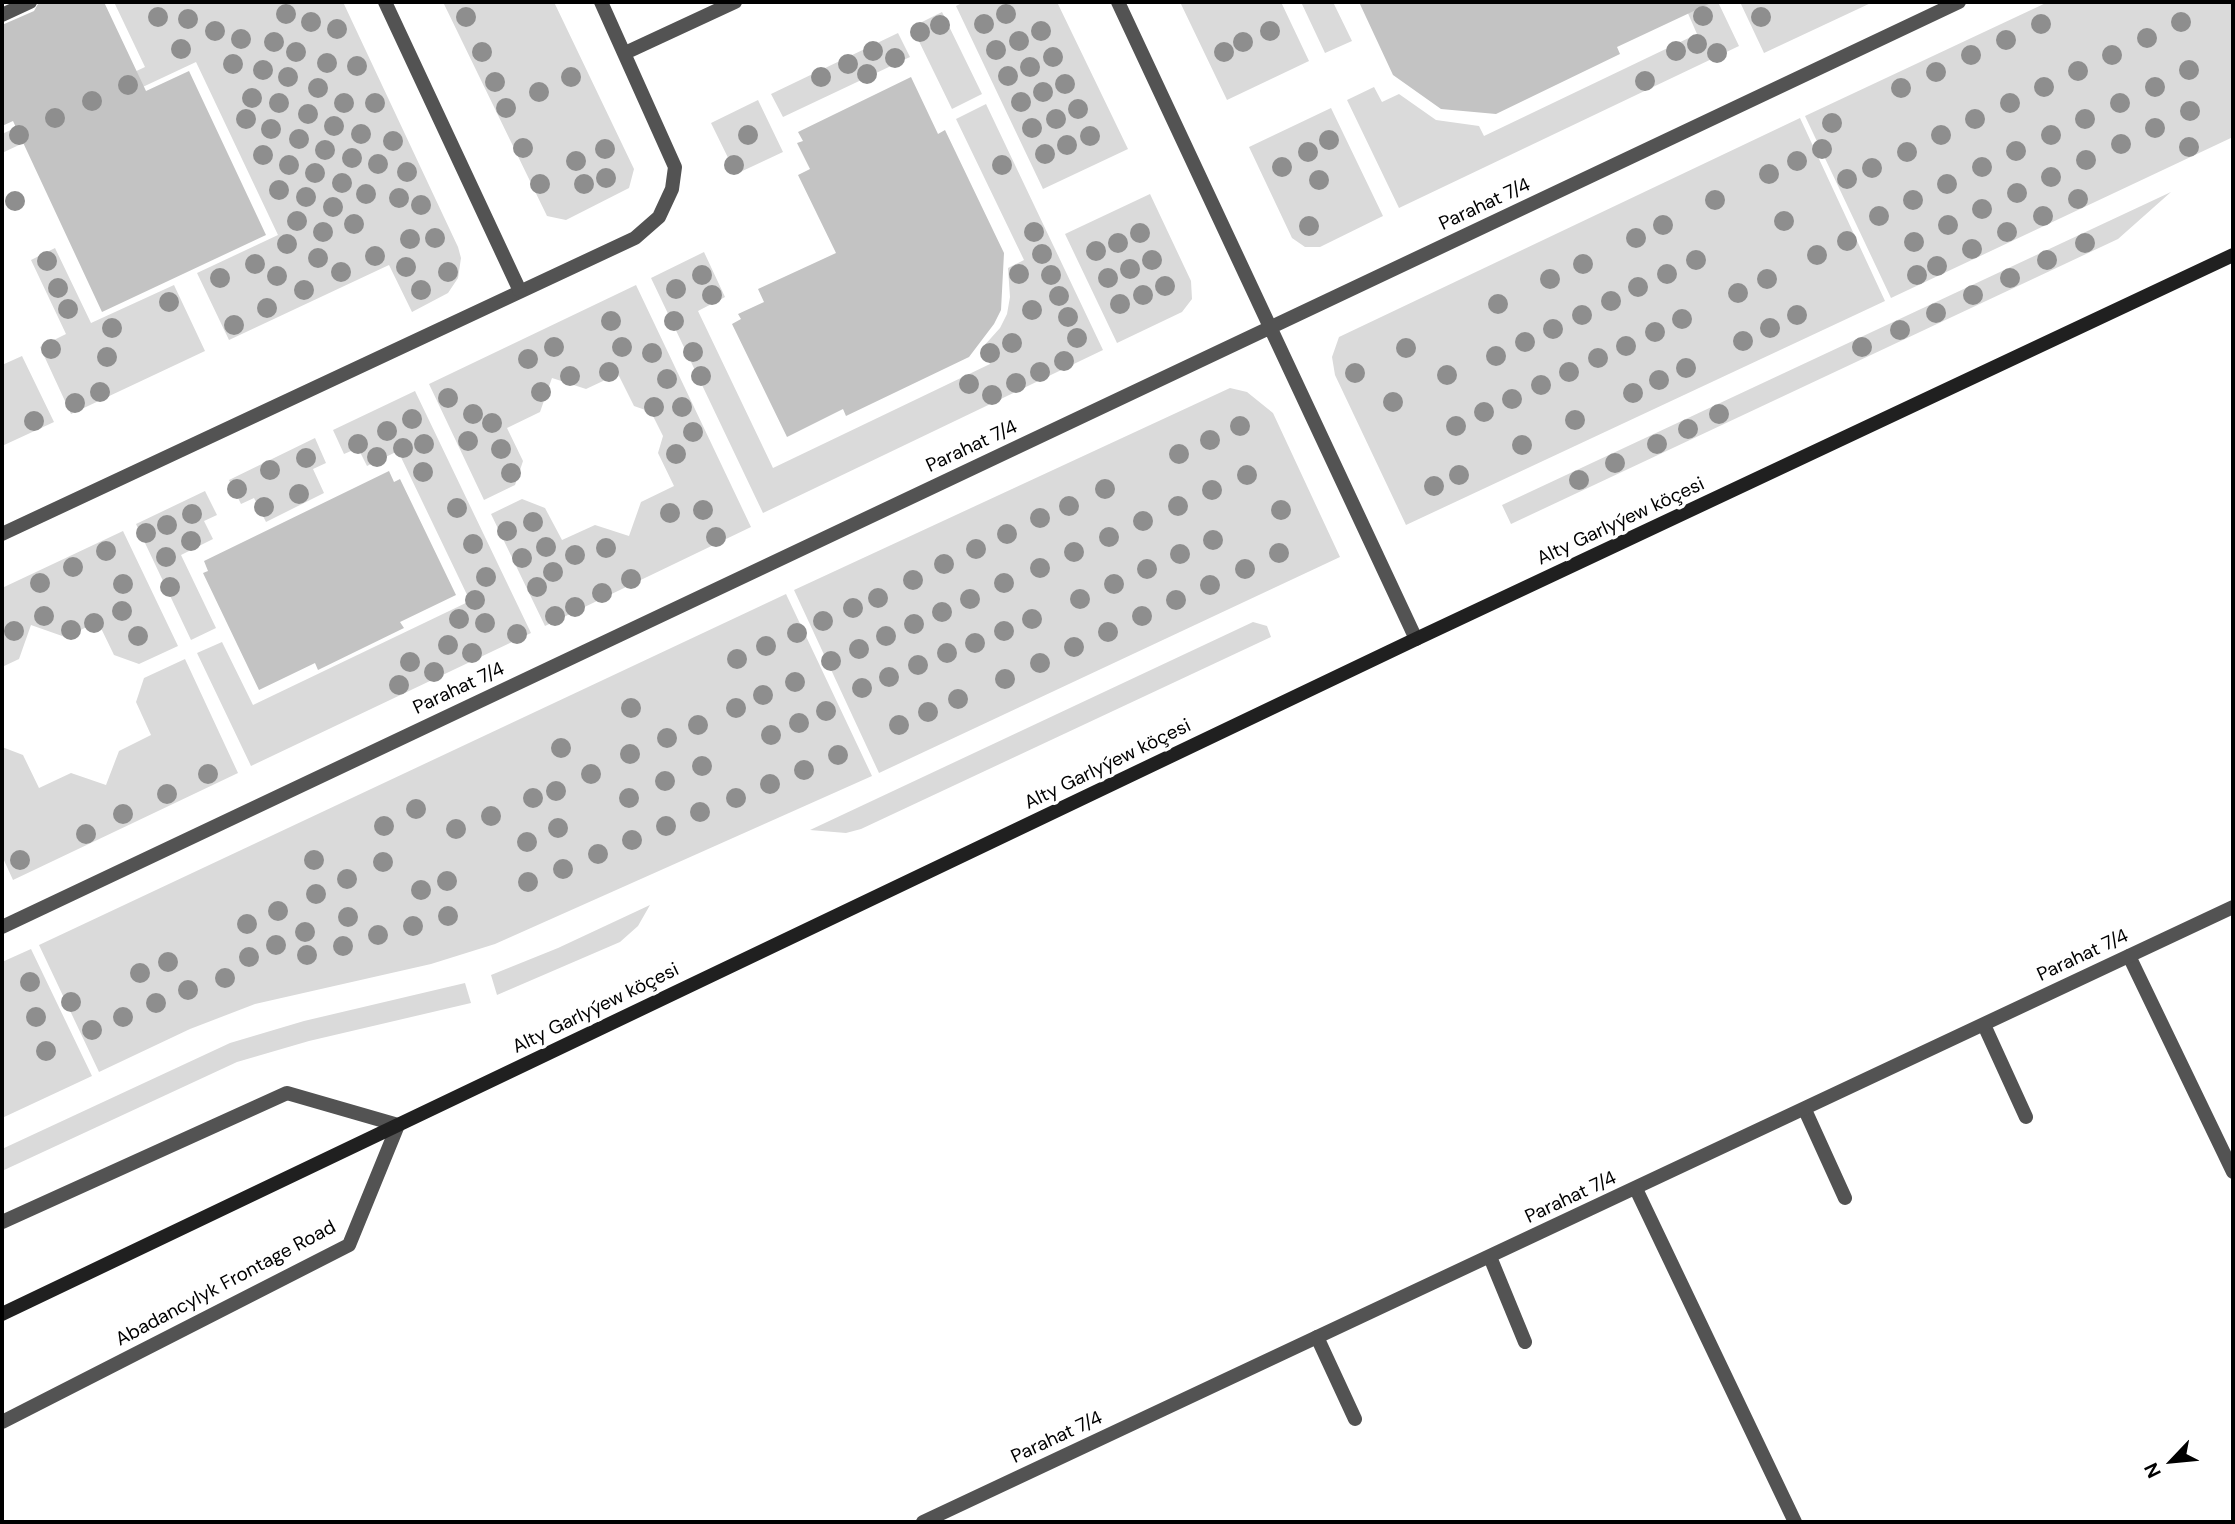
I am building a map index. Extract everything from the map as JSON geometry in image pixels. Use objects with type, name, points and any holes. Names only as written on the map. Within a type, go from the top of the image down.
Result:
[{"type":"street","points":[[2,15],[30,2]]},
{"type":"street","points":[[385,2],[520,291]]},
{"type":"street","points":[[2,534],[635,238],[659,217],[672,189],[675,167],[601,2]]},
{"type":"street","points":[[625,54],[735,2]]},
{"type":"street","points":[[1118,2],[1416,639]]},
{"type":"street","name":"Parahat 7/4","points":[[2,927],[1959,2]]},
{"type":"street","name":"Alty Garlyýew köçesi","points":[[2,1314],[1416,639],[2233,255]]},
{"type":"street","name":"Parahat 7/4","points":[[923,1522],[2233,907]]},
{"type":"street","points":[[2129,956],[2233,1172]]},
{"type":"street","points":[[1984,1025],[2026,1117]]},
{"type":"street","points":[[2,1222],[287,1093],[398,1125]]},
{"type":"street","points":[[1805,1110],[1845,1198]]},
{"type":"street","name":"Abadancylyk Frontage Road","points":[[2,1422],[349,1245],[398,1125]]},
{"type":"street","points":[[1636,1189],[1795,1522]]},
{"type":"street","points":[[1490,1257],[1525,1342]]},
{"type":"street","points":[[1317,1337],[1355,1419]]},
{"type":"shaded area","points":[[114,2],[343,2],[458,247],[461,258],[458,278],[448,293],[412,312],[389,265],[229,340],[197,273],[278,235],[196,62],[2,153],[2,134],[145,67]]},
{"type":"shaded area","points":[[443,2],[554,2],[634,169],[629,188],[566,220],[547,216]]},
{"type":"shaded area","points":[[964,2],[1057,2],[1128,149],[1043,189],[956,6]]},
{"type":"shaded area","points":[[1180,2],[1281,2],[1309,61],[1227,100]]},
{"type":"shaded area","points":[[1301,2],[1333,2],[1352,41],[1325,53]]},
{"type":"shaded area","points":[[1683,2],[1718,2],[1739,46],[1399,208],[1347,100],[1374,87],[1382,102],[1399,94],[1436,120],[1479,126],[1484,136],[1697,34]]},
{"type":"shaded area","points":[[1740,2],[1873,2],[1764,53]]},
{"type":"shaded area","points":[[2048,2],[2233,2],[2233,137],[1891,298],[1805,116]]},
{"type":"shaded area","points":[[942,12],[982,94],[952,109],[912,27]]},
{"type":"shaded area","points":[[898,33],[910,57],[783,117],[771,94]]},
{"type":"shaded area","points":[[758,100],[783,152],[736,174],[711,123]]},
{"type":"shaded area","points":[[986,104],[1103,350],[763,513],[651,278],[704,252],[725,297],[698,311],[773,468],[990,364],[982,348],[1000,328],[1007,314],[1010,297],[1008,268],[1024,260],[956,119]]},
{"type":"shaded area","points":[[1331,108],[1383,216],[1320,247],[1305,247],[1292,238],[1249,147]]},
{"type":"shaded area","points":[[1800,118],[1885,301],[1406,525],[1335,375],[1332,357],[1339,337]]},
{"type":"shaded area","points":[[2171,192],[2118,239],[1511,524],[1502,505]]},
{"type":"shaded area","points":[[1150,194],[1191,281],[1192,299],[1182,312],[1117,343],[1065,234]]},
{"type":"shaded area","points":[[55,248],[91,323],[174,285],[205,351],[71,414],[40,347],[66,334],[31,260]]},
{"type":"shaded area","points":[[636,285],[751,527],[545,626],[491,514],[522,499],[545,508],[562,540],[595,525],[629,536],[641,502],[674,486],[658,453],[663,436],[651,412],[634,406],[618,374],[586,389],[552,378],[540,412],[507,428],[523,461],[515,485],[484,500],[429,384]]},
{"type":"shaded area","points":[[22,356],[54,422],[2,446],[2,365]]},
{"type":"shaded area","points":[[1230,388],[1247,392],[1273,413],[1340,557],[879,773],[794,590]]},
{"type":"shaded area","points":[[415,391],[531,633],[251,766],[197,653],[222,642],[253,705],[470,601],[398,451],[367,466],[358,448],[344,454],[333,430]]},
{"type":"shaded area","points":[[315,438],[326,463],[313,469],[324,493],[266,522],[254,498],[241,504],[229,480]]},
{"type":"shaded area","points":[[205,491],[217,515],[204,521],[213,539],[181,555],[216,628],[191,640],[136,524]]},
{"type":"shaded area","points":[[123,531],[178,646],[139,664],[114,655],[98,622],[65,637],[31,625],[19,659],[2,667],[2,588]]},
{"type":"shaded area","points":[[786,594],[872,776],[495,944],[431,964],[255,1004],[190,1029],[99,1072],[39,945]]},
{"type":"shaded area","points":[[1253,622],[1267,626],[1271,637],[861,829],[846,833],[810,830]]},
{"type":"shaded area","points":[[185,659],[238,773],[13,880],[2,856],[2,747],[23,755],[39,788],[71,773],[106,785],[119,751],[151,735],[136,702],[144,678]]},
{"type":"shaded area","points":[[650,905],[638,926],[620,942],[497,995],[491,975],[558,948]]},
{"type":"shaded area","points":[[31,949],[92,1076],[2,1118],[2,962]]},
{"type":"shaded area","points":[[465,983],[471,1003],[309,1041],[237,1062],[2,1171],[2,1149],[230,1043],[304,1021]]},
{"type":"building","points":[[39,2],[104,2],[146,91],[189,71],[266,235],[102,312],[13,121],[2,126],[2,25],[34,11]]},
{"type":"building","points":[[1359,2],[1713,2],[1617,47],[1620,54],[1496,114],[1441,109],[1393,75]]},
{"type":"building","points":[[911,77],[938,134],[945,130],[1004,253],[1001,310],[969,357],[846,416],[843,409],[787,437],[732,324],[741,319],[738,314],[764,302],[758,289],[836,253],[798,175],[810,169],[797,143],[803,141],[798,132]]},
{"type":"building","points":[[389,471],[394,482],[400,479],[456,595],[400,622],[404,628],[318,670],[315,663],[259,690],[203,573],[208,571],[204,561]]}]
